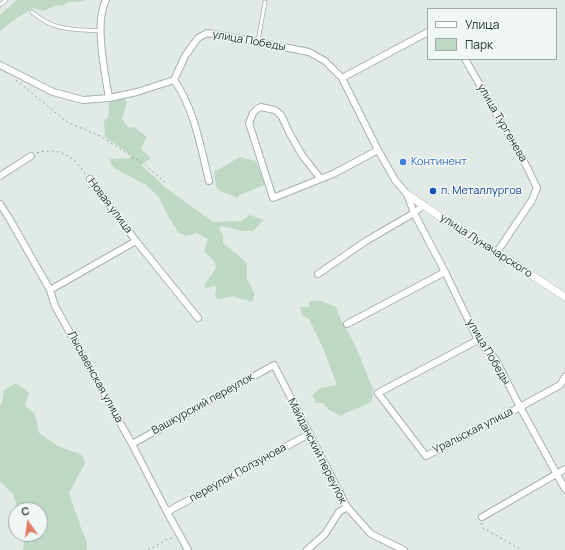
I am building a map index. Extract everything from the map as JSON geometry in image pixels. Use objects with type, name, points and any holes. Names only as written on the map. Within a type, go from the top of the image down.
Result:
[{"type":"street","points":[[106,0],[103,7],[101,31],[109,98]]},
{"type":"street","name":"улица Победы","points":[[174,80],[185,56],[198,38],[208,33],[308,52],[325,61],[342,78],[394,180],[407,194],[414,213],[478,340],[496,360],[520,408],[565,489]]},
{"type":"street","points":[[342,78],[427,33]]},
{"type":"street","name":"улица Тургенева","points":[[466,60],[527,167],[537,188],[532,200],[497,252]]},
{"type":"street","points":[[0,65],[53,92],[82,100],[109,98],[137,92],[174,80],[180,88],[196,125],[209,181]]},
{"type":"street","points":[[320,178],[302,155],[281,115],[275,110],[261,108],[257,109],[253,113],[249,123],[273,198],[333,174],[378,150]]},
{"type":"street","points":[[0,176],[31,156]]},
{"type":"street","name":"Новая улица","points":[[90,180],[136,242],[198,318]]},
{"type":"street","name":"улица Луначарского","points":[[407,194],[473,239],[497,252],[565,297]]},
{"type":"street","name":"Лысьвенская улица","points":[[0,204],[50,290],[55,306],[132,444],[188,550]]},
{"type":"street","points":[[318,274],[366,241],[414,213],[424,205]]},
{"type":"street","points":[[50,290],[136,242]]},
{"type":"street","points":[[347,324],[445,272]]},
{"type":"street","name":"Уральская улица","points":[[478,340],[378,393],[426,456],[520,408],[560,385],[565,377]]},
{"type":"street","name":"Вашкурский переулок","points":[[132,444],[274,365]]},
{"type":"street","name":"Майданский переулок","points":[[274,365],[347,507],[339,512],[325,534],[307,550]]},
{"type":"street","name":"переулок Ползунова","points":[[167,512],[309,434]]},
{"type":"street","points":[[482,517],[565,469]]},
{"type":"street","points":[[347,507],[371,534],[404,550]]},
{"type":"lane","points":[[0,5],[6,0]]},
{"type":"lane","points":[[258,42],[265,2]]},
{"type":"lane","points":[[32,12],[41,20],[61,28],[101,31]]},
{"type":"path","points":[[17,81],[67,122],[100,136],[145,165],[166,184]]},
{"type":"path","name":"Новая улица","points":[[31,156],[45,151],[60,152],[71,158],[82,168],[90,180]]},
{"type":"path","points":[[482,517],[480,522],[483,528],[522,550]]},
{"type":"path","points":[[148,550],[168,539],[181,537]]},
{"type":"green space","points":[[17,0],[85,0],[69,2],[62,6],[57,5],[43,11],[34,8],[15,19],[0,31],[0,15]]},
{"type":"green space","points":[[123,98],[127,102],[122,119],[129,128],[134,127],[147,137],[141,149],[151,158],[141,165],[166,188],[213,222],[241,221],[250,215],[264,220],[253,231],[243,231],[221,226],[219,229],[223,235],[223,243],[247,263],[247,279],[255,294],[252,302],[232,296],[221,299],[216,298],[215,293],[217,288],[214,286],[206,288],[204,285],[216,268],[215,262],[204,251],[208,239],[197,233],[186,236],[179,233],[158,196],[146,185],[112,166],[110,159],[130,158],[131,155],[105,137],[104,120],[108,118],[109,102]]},
{"type":"green space","points":[[240,157],[256,161],[265,185],[239,195],[238,198],[220,191],[216,186],[214,172]]},
{"type":"green space","points":[[309,301],[321,301],[336,307],[340,318],[356,347],[373,389],[372,401],[341,416],[329,410],[323,403],[316,403],[312,395],[321,388],[337,385],[323,348],[309,319],[302,315],[300,307],[309,307]]},
{"type":"green space","points":[[16,383],[29,393],[25,405],[35,414],[39,433],[58,446],[82,455],[85,463],[69,493],[87,542],[87,550],[23,550],[24,542],[48,542],[48,502],[16,502],[13,494],[0,481],[0,406],[2,403],[4,390]]},
{"type":"place","name":"Континент","points":[[403,162]]},
{"type":"place","name":"п. Металлургов","points":[[433,191]]}]
